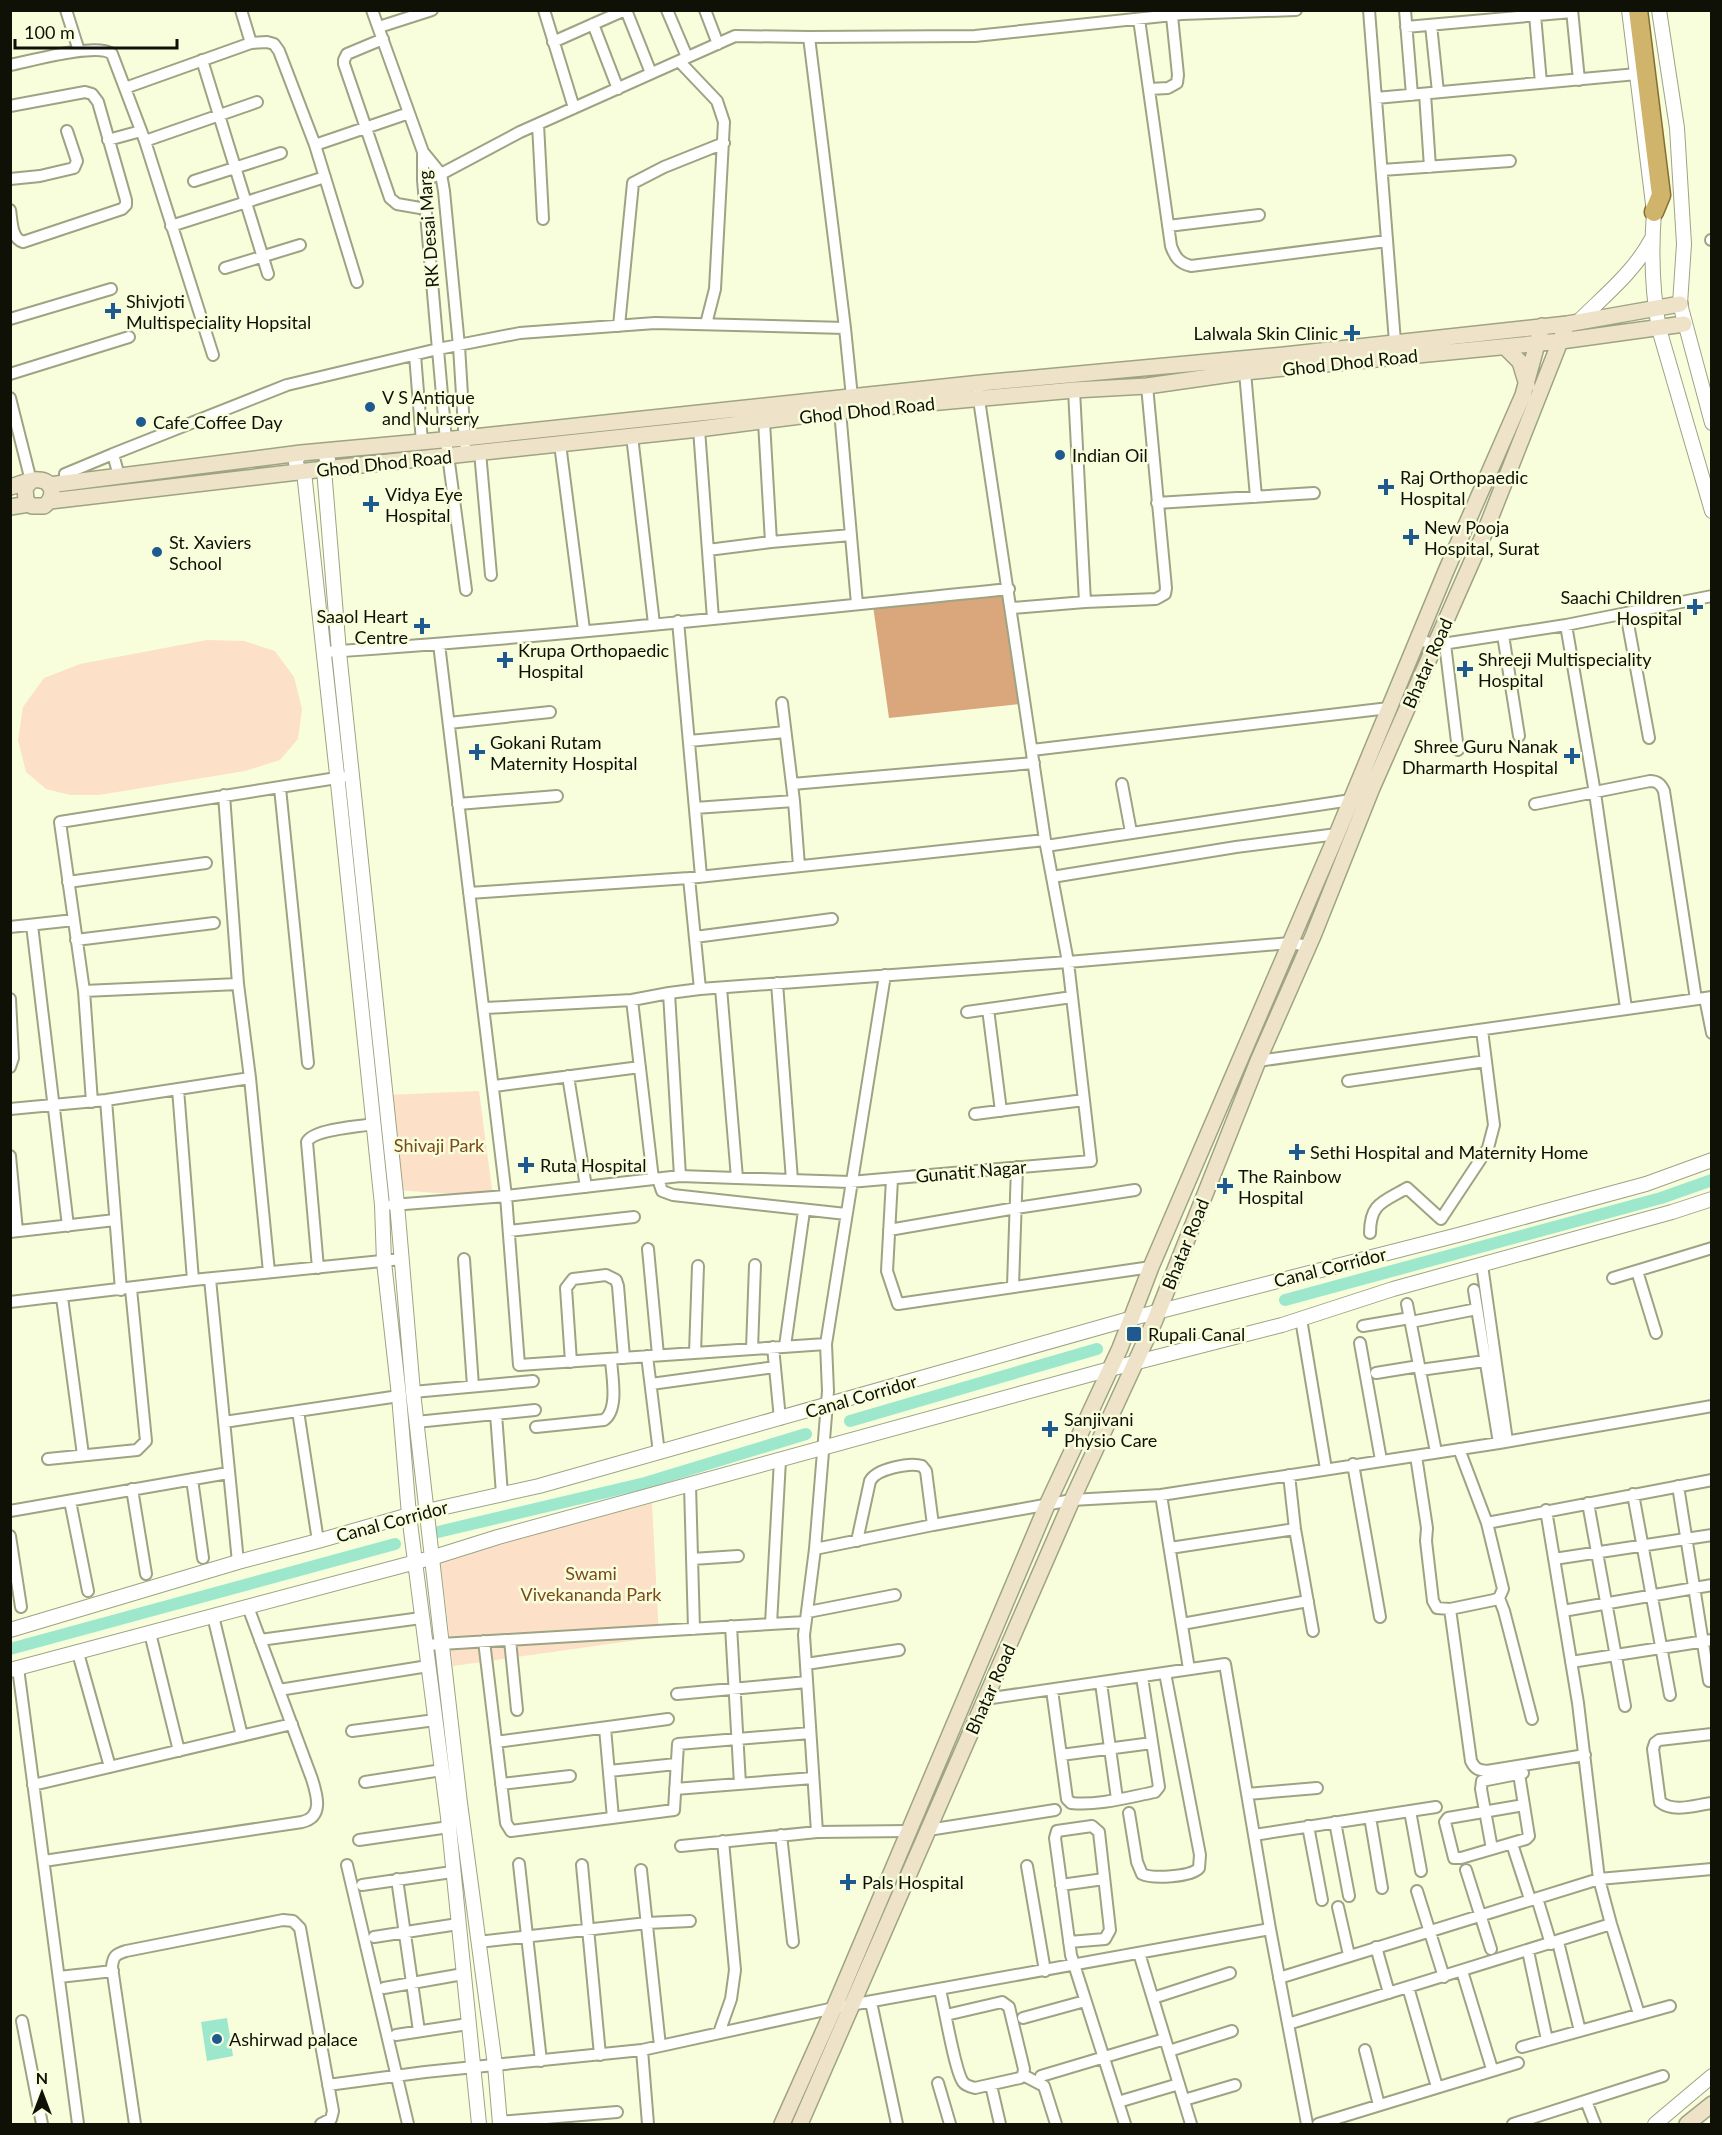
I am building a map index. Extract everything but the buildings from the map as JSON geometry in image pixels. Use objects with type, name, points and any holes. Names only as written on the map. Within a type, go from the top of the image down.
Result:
[{"type":"highway","points":[[1638,10],[1657,203]]},
{"type":"main road","points":[[10,488],[31,481],[41,480],[49,485],[302,453],[422,442],[446,448],[470,448],[852,397],[978,392],[1542,326],[1680,304]]},
{"type":"main road","name":"Bhatar Road","points":[[800,2124],[1072,1500],[1159,1311],[1258,1060],[1309,946],[1372,788],[1441,644],[1543,381],[1573,322]]},
{"type":"main road","name":"Ghod Dhod Road","points":[[470,448],[560,444],[764,422],[978,392],[1147,386],[1245,372],[1562,341],[1684,324]]},
{"type":"main road","points":[[782,2124],[834,2008],[1047,1505],[1133,1318],[1151,1267],[1527,386],[1542,326]]},
{"type":"main road","points":[[1543,381],[1569,352],[1601,336]]},
{"type":"main road","points":[[1505,347],[1520,362],[1527,386]]},
{"type":"main road","name":"Ghod Dhod Road","points":[[10,507],[29,504],[40,507],[50,501],[304,472],[446,448]]},
{"type":"main road","points":[[29,504],[24,492],[31,481]]},
{"type":"main road","points":[[49,485],[52,494],[50,501]]},
{"type":"main road","points":[[1687,2124],[1712,2104]]},
{"type":"street","points":[[66,10],[79,51]]},
{"type":"street","points":[[241,10],[251,43]]},
{"type":"street","name":"RK Desai Marg","points":[[372,10],[423,152],[423,180],[446,448],[466,590]]},
{"type":"street","points":[[379,27],[432,10]]},
{"type":"street","points":[[543,10],[574,108]]},
{"type":"street","points":[[553,42],[625,10],[651,73]]},
{"type":"street","points":[[667,10],[683,59],[720,107],[724,122],[715,289],[706,324]]},
{"type":"street","points":[[705,10],[718,44]]},
{"type":"street","points":[[423,180],[441,174],[538,124],[735,36],[975,36],[1172,15],[1296,10]]},
{"type":"street","points":[[1369,10],[1395,342]]},
{"type":"street","points":[[1405,10],[1412,95]]},
{"type":"street","points":[[1629,10],[1657,203],[1652,238],[1655,308],[1659,329],[1712,511]]},
{"type":"street","points":[[1659,10],[1677,128],[1684,244],[1680,304],[1712,423]]},
{"type":"street","points":[[1406,27],[1572,11],[1579,80]]},
{"type":"street","points":[[1149,89],[1168,88],[1177,83],[1172,15]]},
{"type":"street","points":[[1535,15],[1541,83]]},
{"type":"street","points":[[1139,19],[1171,246],[1175,256],[1182,263],[1191,266],[1387,241]]},
{"type":"street","points":[[593,24],[618,88]]},
{"type":"street","points":[[1431,25],[1438,93]]},
{"type":"street","points":[[809,37],[852,397]]},
{"type":"street","points":[[383,39],[348,54],[344,60],[392,201],[426,209]]},
{"type":"street","points":[[125,88],[251,43],[274,44],[279,51],[315,145],[357,282]]},
{"type":"street","points":[[10,65],[79,51],[101,49],[112,54],[143,136],[213,355]]},
{"type":"street","points":[[202,60],[268,274]]},
{"type":"street","points":[[1376,98],[1637,74]]},
{"type":"street","points":[[10,106],[89,92],[95,97],[126,205],[122,209],[23,242],[15,237],[10,210]]},
{"type":"street","points":[[1425,94],[1430,167]]},
{"type":"street","points":[[108,140],[143,136],[220,116],[257,102]]},
{"type":"street","points":[[315,145],[409,113]]},
{"type":"street","points":[[538,124],[543,219]]},
{"type":"street","points":[[10,179],[40,176],[74,168],[77,161],[68,131]]},
{"type":"street","points":[[619,326],[633,183],[724,143]]},
{"type":"street","points":[[423,152],[441,174],[470,448],[491,575]]},
{"type":"street","points":[[194,181],[281,153]]},
{"type":"street","points":[[1382,170],[1510,161]]},
{"type":"street","points":[[171,226],[325,177]]},
{"type":"street","points":[[1168,226],[1259,216]]},
{"type":"street","name":"Bhatar Road","points":[[1573,322],[1628,273],[1642,256],[1652,238]]},
{"type":"street","points":[[225,268],[300,245]]},
{"type":"street","points":[[10,319],[111,289]]},
{"type":"street","points":[[65,483],[65,474],[287,385],[438,349],[520,333],[655,323],[845,328]]},
{"type":"street","points":[[10,374],[129,337]]},
{"type":"street","points":[[416,354],[422,442]]},
{"type":"street","points":[[1245,372],[1256,497]]},
{"type":"street","points":[[1012,608],[1156,599],[1165,594],[1147,386]]},
{"type":"street","points":[[1074,390],[1085,602]]},
{"type":"street","points":[[975,1114],[1084,1100],[1068,962],[1046,843],[978,392]]},
{"type":"street","points":[[10,398],[31,481]]},
{"type":"street","points":[[1683,411],[1707,405]]},
{"type":"street","points":[[840,411],[856,604]]},
{"type":"street","points":[[764,422],[771,542]]},
{"type":"street","points":[[699,429],[713,619]]},
{"type":"street","points":[[632,436],[654,624]]},
{"type":"street","points":[[560,444],[584,630]]},
{"type":"street","points":[[323,452],[328,460],[324,469],[336,778],[382,1205],[384,1262],[406,1394],[416,1422],[460,1803],[495,2066],[500,2123],[616,2112]]},
{"type":"street","points":[[302,453],[297,458],[296,464],[299,470],[304,472],[352,776],[402,1259],[409,1515],[449,1827],[478,2124]]},
{"type":"street","points":[[113,454],[119,476]]},
{"type":"street","points":[[1157,503],[1314,493]]},
{"type":"street","points":[[708,550],[851,535]]},
{"type":"street","points":[[332,652],[713,619],[1009,589]]},
{"type":"street","points":[[1418,639],[1441,644],[1503,635],[1712,596]]},
{"type":"street","points":[[1626,613],[1648,738]]},
{"type":"street","points":[[678,621],[701,876]]},
{"type":"street","points":[[1566,625],[1626,1008]]},
{"type":"street","points":[[1503,635],[1519,736]]},
{"type":"street","points":[[439,644],[494,1086],[506,1196],[519,1365],[826,1344]]},
{"type":"street","points":[[1441,644],[1458,750]]},
{"type":"street","points":[[782,703],[799,866]]},
{"type":"street","points":[[1032,750],[1389,708]]},
{"type":"street","points":[[449,723],[550,712]]},
{"type":"street","points":[[689,741],[785,732]]},
{"type":"street","points":[[792,784],[1034,763]]},
{"type":"street","points":[[92,1102],[84,991],[60,822],[352,776]]},
{"type":"street","points":[[1535,804],[1650,781],[1661,785],[1712,1033]]},
{"type":"street","points":[[1122,784],[1131,832]]},
{"type":"street","points":[[280,788],[308,1063]]},
{"type":"street","points":[[224,795],[238,984],[250,1078],[269,1272]]},
{"type":"street","points":[[459,804],[557,796]]},
{"type":"street","points":[[469,893],[689,878],[1046,843],[1351,800]]},
{"type":"street","points":[[695,808],[794,801]]},
{"type":"street","points":[[1052,878],[1337,834]]},
{"type":"street","points":[[69,882],[207,863]]},
{"type":"street","points":[[689,878],[700,989]]},
{"type":"street","points":[[695,937],[832,919]]},
{"type":"street","points":[[10,927],[74,920]]},
{"type":"street","points":[[76,940],[214,923]]},
{"type":"street","points":[[32,925],[68,1226]]},
{"type":"street","points":[[485,1008],[632,1000],[700,989],[1290,943],[1309,946]]},
{"type":"street","points":[[817,1832],[804,1635],[815,1549],[827,1406],[826,1344],[850,1182],[885,975]]},
{"type":"street","points":[[777,983],[792,1180]]},
{"type":"street","points":[[84,991],[238,984]]},
{"type":"street","points":[[721,988],[737,1178]]},
{"type":"street","points":[[669,993],[680,1176]]},
{"type":"street","points":[[967,1012],[1072,997]]},
{"type":"street","points":[[1258,1060],[1704,998]]},
{"type":"street","points":[[10,999],[13,1058],[10,1067]]},
{"type":"street","points":[[632,1000],[656,1179],[662,1191],[667,1194],[846,1215]]},
{"type":"street","points":[[988,1009],[1001,1111]]},
{"type":"street","points":[[1370,1233],[1370,1218],[1377,1206],[1407,1188],[1441,1219],[1488,1148],[1494,1125],[1482,1030]]},
{"type":"street","points":[[1348,1081],[1486,1061]]},
{"type":"street","points":[[494,1086],[640,1067]]},
{"type":"street","points":[[568,1076],[585,1187]]},
{"type":"street","points":[[10,1109],[92,1102],[250,1078]]},
{"type":"street","points":[[178,1089],[193,1280]]},
{"type":"street","points":[[48,1459],[137,1450],[146,1441],[115,1220],[106,1100]]},
{"type":"street","name":"Gunatit Nagar","points":[[382,1205],[506,1196],[680,1176],[850,1182],[1091,1161],[1084,1100]]},
{"type":"street","points":[[318,1268],[307,1142],[309,1137],[318,1133],[373,1124]]},
{"type":"street","points":[[10,1156],[14,1231],[115,1220]]},
{"type":"street","name":"Canal Corridor","points":[[10,1630],[238,1562],[409,1515],[539,1486],[1133,1318],[1458,1235],[1646,1184],[1712,1160]]},
{"type":"street","points":[[1013,1286],[1017,1167]]},
{"type":"street","points":[[892,1179],[887,1271],[898,1304],[1151,1267]]},
{"type":"street","points":[[889,1230],[1135,1190]]},
{"type":"street","points":[[78,2124],[44,1861],[14,1669],[431,1558],[498,1537],[1301,1319],[1393,1289],[1672,1212],[1712,1198]]},
{"type":"street","points":[[785,1347],[804,1210]]},
{"type":"street","points":[[509,1231],[634,1217]]},
{"type":"street","points":[[1613,1278],[1712,1248]]},
{"type":"street","points":[[648,1249],[653,1356],[651,1384],[659,1453]]},
{"type":"street","points":[[10,1302],[210,1278],[402,1259]]},
{"type":"street","points":[[464,1259],[473,1386]]},
{"type":"street","points":[[752,1349],[755,1265]]},
{"type":"street","points":[[1482,1265],[1503,1442]]},
{"type":"street","points":[[695,1353],[698,1266]]},
{"type":"street","points":[[1637,1271],[1656,1333]]},
{"type":"street","points":[[571,1362],[566,1288],[573,1279],[606,1275],[616,1280],[618,1286],[624,1358]]},
{"type":"street","points":[[210,1278],[238,1562]]},
{"type":"street","points":[[1474,1290],[1485,1361],[1503,1442]]},
{"type":"street","points":[[62,1297],[83,1455]]},
{"type":"street","points":[[1407,1304],[1436,1452]]},
{"type":"street","points":[[1363,1326],[1477,1309]]},
{"type":"street","points":[[1301,1319],[1326,1469]]},
{"type":"street","points":[[1360,1342],[1381,1460]]},
{"type":"street","points":[[772,1347],[780,1419]]},
{"type":"street","points":[[536,1427],[604,1420],[610,1417],[613,1404],[611,1360]]},
{"type":"street","points":[[1376,1373],[1485,1361]]},
{"type":"street","points":[[651,1384],[775,1367]]},
{"type":"street","points":[[224,1422],[406,1394],[533,1381]]},
{"type":"street","points":[[815,1549],[1072,1500],[1161,1495],[1503,1442],[1712,1406]]},
{"type":"street","points":[[416,1422],[535,1410]]},
{"type":"street","points":[[298,1411],[318,1541]]},
{"type":"street","points":[[496,1414],[502,1494]]},
{"type":"street","points":[[1459,1449],[1487,1522],[1503,1589],[1499,1598],[1532,1719]]},
{"type":"street","points":[[1416,1456],[1427,1528],[1426,1541],[1433,1601],[1437,1608],[1450,1609],[1499,1598]]},
{"type":"street","points":[[771,1624],[780,1460]]},
{"type":"street","points":[[857,1541],[872,1476],[916,1464],[922,1466],[926,1471],[933,1525]]},
{"type":"street","points":[[1353,1464],[1380,1617]]},
{"type":"street","points":[[10,1511],[228,1473]]},
{"type":"street","points":[[1289,1474],[1295,1529],[1313,1631]]},
{"type":"street","points":[[192,1479],[203,1558]]},
{"type":"street","points":[[1487,1522],[1712,1480]]},
{"type":"street","points":[[690,1485],[694,1629]]},
{"type":"street","points":[[1678,1486],[1694,1588],[1707,1641],[1709,1681]]},
{"type":"street","points":[[132,1490],[146,1574]]},
{"type":"street","points":[[1633,1494],[1670,1695]]},
{"type":"street","points":[[1161,1495],[1189,1670]]},
{"type":"street","points":[[70,1501],[88,1592]]},
{"type":"street","points":[[1588,1503],[1625,1706]]},
{"type":"street","points":[[1546,1510],[1585,1758],[1599,1879],[1639,2014]]},
{"type":"street","points":[[1170,1548],[1295,1529]]},
{"type":"street","points":[[1554,1558],[1712,1535]]},
{"type":"street","points":[[10,1536],[21,1607]]},
{"type":"street","points":[[692,1559],[738,1556]]},
{"type":"street","points":[[1563,1611],[1712,1585]]},
{"type":"street","points":[[425,1645],[771,1624],[895,1595]]},
{"type":"street","points":[[1182,1624],[1308,1601]]},
{"type":"street","points":[[44,1861],[310,1820],[316,1814],[317,1800],[312,1779],[248,1606]]},
{"type":"street","points":[[1450,1609],[1471,1761],[1474,1767],[1487,1772],[1585,1758]]},
{"type":"street","points":[[213,1616],[242,1736]]},
{"type":"street","points":[[260,1640],[421,1618]]},
{"type":"street","points":[[731,1626],[740,1784]]},
{"type":"street","points":[[150,1633],[179,1751]]},
{"type":"street","points":[[510,1640],[517,1710]]},
{"type":"street","points":[[484,1641],[506,1823],[511,1831],[674,1810],[678,1744],[810,1733]]},
{"type":"street","points":[[1571,1662],[1707,1641]]},
{"type":"street","points":[[806,1664],[899,1650]]},
{"type":"street","points":[[78,1653],[110,1767]]},
{"type":"street","points":[[985,1699],[1225,1664],[1269,1929],[1307,2124]]},
{"type":"street","points":[[279,1690],[428,1666]]},
{"type":"street","points":[[1129,1813],[1137,1862],[1142,1874],[1151,1878],[1196,1872],[1199,1868],[1200,1855],[1165,1673]]},
{"type":"street","points":[[1052,1690],[1067,1799],[1071,1803],[1079,1804],[1117,1799],[1155,1792],[1159,1787],[1142,1677]]},
{"type":"street","points":[[677,1694],[807,1682]]},
{"type":"street","points":[[1101,1683],[1117,1799]]},
{"type":"street","points":[[496,1742],[668,1719]]},
{"type":"street","points":[[352,1731],[435,1720]]},
{"type":"street","points":[[33,1785],[292,1724]]},
{"type":"street","points":[[604,1728],[613,1818]]},
{"type":"street","points":[[1712,1734],[1659,1740],[1653,1749],[1660,1802],[1674,1809],[1712,1803]]},
{"type":"street","points":[[1060,1755],[1152,1743]]},
{"type":"street","points":[[1492,1849],[1481,1789],[1482,1781],[1585,1758]]},
{"type":"street","points":[[609,1771],[676,1764]]},
{"type":"street","points":[[365,1782],[442,1770]]},
{"type":"street","points":[[1519,1774],[1524,1805],[1529,1836],[1526,1839],[1492,1849],[1454,1858],[1445,1822],[1448,1818],[1524,1805]]},
{"type":"street","points":[[501,1784],[570,1776]]},
{"type":"street","points":[[675,1789],[813,1778]]},
{"type":"street","points":[[1247,1794],[1317,1788]]},
{"type":"street","points":[[1254,1835],[1436,1807]]},
{"type":"street","points":[[928,1830],[1055,1810]]},
{"type":"street","points":[[1410,1811],[1421,1870]]},
{"type":"street","points":[[1370,1817],[1382,1888]]},
{"type":"street","points":[[1335,1822],[1349,1896]]},
{"type":"street","points":[[1069,1942],[1105,1938],[1109,1935],[1110,1930],[1099,1832],[1092,1826],[1057,1831],[1055,1838],[1069,1942],[1073,1965],[1125,2124]]},
{"type":"street","points":[[1308,1826],[1322,1900]]},
{"type":"street","points":[[359,1840],[449,1827]]},
{"type":"street","points":[[681,1846],[817,1832],[909,1831]]},
{"type":"street","points":[[781,1835],[793,1942]]},
{"type":"street","points":[[719,2033],[731,2000],[735,1970],[723,1841]]},
{"type":"street","points":[[1514,1850],[1554,1943],[1580,2031]]},
{"type":"street","points":[[519,1864],[541,2061]]},
{"type":"street","points":[[347,1865],[408,2124]]},
{"type":"street","points":[[582,1865],[600,2055]]},
{"type":"street","points":[[1027,1866],[1045,1971]]},
{"type":"street","points":[[1279,1978],[1599,1879],[1712,1869]]},
{"type":"street","points":[[641,1870],[660,2046]]},
{"type":"street","points":[[1466,1870],[1491,1949]]},
{"type":"street","points":[[362,1885],[452,1872]]},
{"type":"street","points":[[397,1879],[419,2031]]},
{"type":"street","points":[[1061,1885],[1104,1879]]},
{"type":"street","points":[[1417,1891],[1444,1977]]},
{"type":"street","points":[[1338,1907],[1349,1955]]},
{"type":"street","points":[[135,2124],[112,1959],[116,1954],[126,1951],[283,1920],[293,1921],[300,1928],[333,2111],[331,2119],[321,2124]]},
{"type":"street","points":[[478,1942],[647,1923],[690,1921]]},
{"type":"street","points":[[374,1937],[458,1924]]},
{"type":"street","points":[[1288,2024],[1611,1924]]},
{"type":"street","points":[[328,2085],[472,2067],[642,2050],[834,2008],[1269,1929]]},
{"type":"street","points":[[1376,1947],[1389,1993]]},
{"type":"street","points":[[1528,1951],[1547,2040]]},
{"type":"street","points":[[1139,1953],[1191,2124]]},
{"type":"street","points":[[59,1977],[112,1971]]},
{"type":"street","points":[[1462,1971],[1492,2069]]},
{"type":"street","points":[[1153,1998],[1230,1973]]},
{"type":"street","points":[[384,1988],[463,1974]]},
{"type":"street","points":[[1408,1988],[1437,2087]]},
{"type":"street","points":[[940,1990],[963,2082],[975,2088],[1023,2075],[1044,2086],[1056,2124]]},
{"type":"street","points":[[1023,2018],[1085,2001]]},
{"type":"street","points":[[871,2002],[897,2124]]},
{"type":"street","points":[[946,2015],[991,2004],[1002,2002],[1006,2004],[1009,2007],[1024,2069],[1023,2075]]},
{"type":"street","points":[[1522,2047],[1670,2006]]},
{"type":"street","points":[[22,2021],[42,2124]]},
{"type":"street","points":[[396,2035],[468,2024]]},
{"type":"street","points":[[1041,2076],[1103,2058],[1232,2031]]},
{"type":"street","points":[[642,2050],[648,2124]]},
{"type":"street","points":[[1365,2050],[1379,2105]]},
{"type":"street","points":[[1318,2124],[1492,2069],[1518,2063]]},
{"type":"street","points":[[1513,2124],[1663,2076]]},
{"type":"street","points":[[1655,2124],[1712,2076]]},
{"type":"street","points":[[938,2083],[950,2124]]},
{"type":"street","points":[[1118,2102],[1179,2084]]},
{"type":"street","points":[[990,2085],[1000,2124]]},
{"type":"street","points":[[1184,2100],[1235,2085]]},
{"type":"street","points":[[1586,2101],[1595,2124]]},
{"type":"green space","points":[[207,640],[244,641],[275,651],[294,677],[302,709],[298,739],[280,760],[245,771],[99,795],[70,795],[46,789],[26,772],[18,740],[23,707],[44,678],[80,664]]},
{"type":"green space","name":"Shivaji Park","points":[[479,1091],[493,1197],[396,1190],[386,1095]]},
{"type":"green space","name":"Swami Vivekananda Park","points":[[652,1503],[659,1637],[453,1666],[440,1559]]},
{"type":"shaded area","points":[[1005,593],[1020,704],[889,718],[873,606]]},
{"type":"shaded area","name":"Ashirwad palace","points":[[227,2018],[233,2056],[207,2061],[201,2022]]},
{"type":"waterway","points":[[1285,1300],[1661,1198],[1712,1180]]},
{"type":"waterway","points":[[850,1421],[1097,1349]]},
{"type":"waterway","points":[[438,1532],[645,1483],[806,1434]]},
{"type":"waterway","points":[[10,1649],[395,1544]]},
{"type":"place","name":"Shivjoti Multispeciality Hopsital","points":[[113,311]]},
{"type":"place","name":"Lalwala Skin Clinic","points":[[1352,333]]},
{"type":"place","name":"V S Antique and Nursery","points":[[370,407]]},
{"type":"place","name":"Cafe Coffee Day","points":[[141,422]]},
{"type":"place","name":"Indian Oil","points":[[1060,455]]},
{"type":"place","name":"Raj Orthopaedic Hospital","points":[[1386,487]]},
{"type":"place","name":"Vidya Eye Hospital","points":[[371,504]]},
{"type":"place","name":"New Pooja Hospital, Surat","points":[[1411,537]]},
{"type":"place","name":"St. Xaviers School","points":[[157,552]]},
{"type":"place","name":"Saachi Children Hospital","points":[[1695,607]]},
{"type":"place","name":"Saaol Heart Centre","points":[[422,626]]},
{"type":"place","name":"Krupa Orthopaedic Hospital","points":[[505,660]]},
{"type":"place","name":"Shreeji Multispeciality Hospital","points":[[1465,669]]},
{"type":"place","name":"Gokani Rutam Maternity Hospital","points":[[477,752]]},
{"type":"place","name":"Shree Guru Nanak Dharmarth Hospital","points":[[1572,756]]},
{"type":"place","name":"Sethi Hospital and Maternity Home","points":[[1297,1152]]},
{"type":"place","name":"Ruta Hospital","points":[[526,1165]]},
{"type":"place","name":"The Rainbow Hospital","points":[[1225,1186]]},
{"type":"place","name":"Rupali Canal","points":[[1134,1334]]},
{"type":"place","name":"Sanjivani Physio Care","points":[[1050,1429]]},
{"type":"place","name":"Pals Hospital","points":[[848,1882]]},
{"type":"place","name":"Ashirwad palace","points":[[217,2039]]}]
